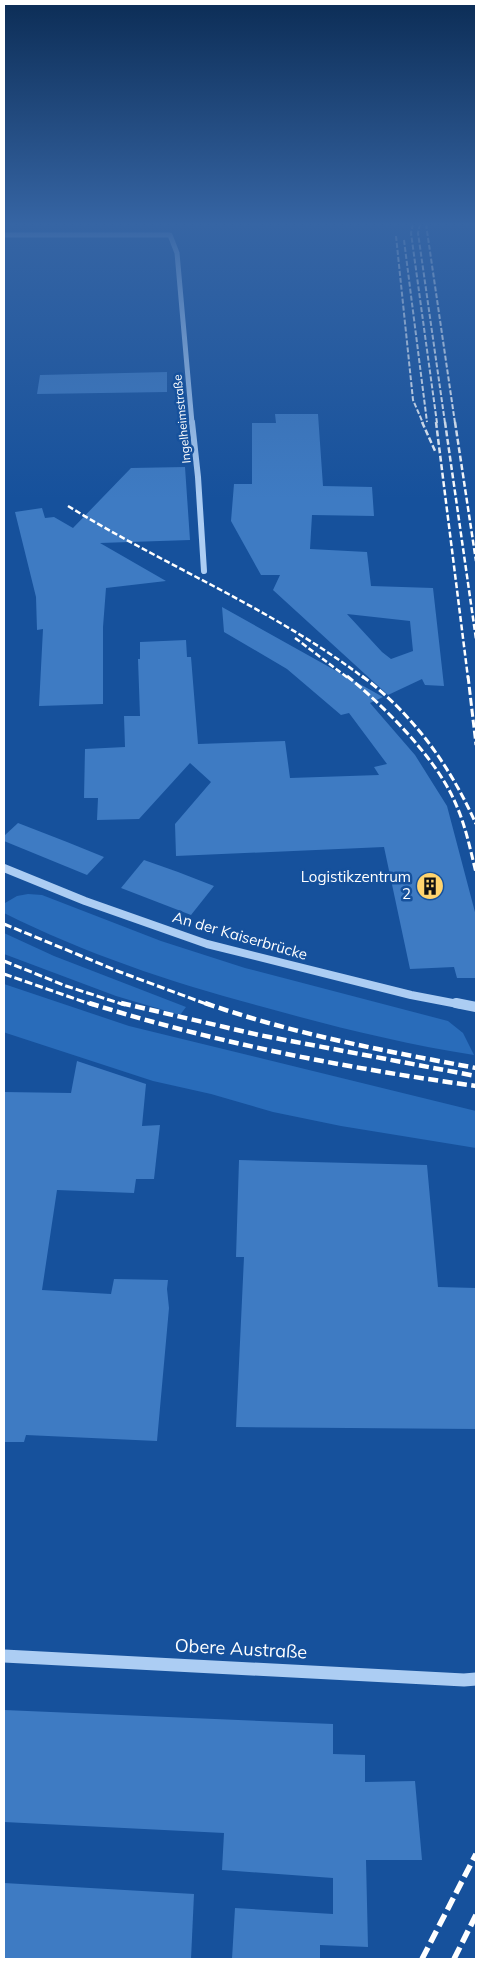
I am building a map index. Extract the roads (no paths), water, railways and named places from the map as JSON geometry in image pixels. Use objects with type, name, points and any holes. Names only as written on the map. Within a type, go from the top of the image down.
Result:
[{"type":"street","name":"Ingelheimstraße","points":[[182,316],[198,477],[204,571]]},
{"type":"street","name":"An der Kaiserbrücke","points":[[4,868],[85,901],[207,944],[411,995],[476,1008]]},
{"type":"street","name":"Obere Austraße","points":[[4,1656],[464,1680],[476,1679]]},
{"type":"railway","points":[[404,316],[413,400],[423,423]]},
{"type":"railway","points":[[414,316],[427,422]]},
{"type":"railway","points":[[422,316],[437,423]]},
{"type":"railway","points":[[430,316],[445,423]]},
{"type":"railway","points":[[439,316],[455,423]]},
{"type":"railway","points":[[422,422],[436,453]]},
{"type":"railway","points":[[436,422],[468,678]]},
{"type":"railway","points":[[445,422],[476,639]]},
{"type":"railway","points":[[455,422],[476,561]]},
{"type":"railway","points":[[68,506],[293,630],[364,678]]},
{"type":"railway","points":[[295,638],[348,678]]},
{"type":"railway","points":[[347,676],[392,717],[434,767],[458,809],[476,873]]},
{"type":"railway","points":[[362,676],[398,707],[429,743],[455,782],[476,824]]},
{"type":"railway","points":[[468,676],[476,745]]},
{"type":"railway","points":[[4,924],[120,972],[209,1005]]},
{"type":"railway","points":[[4,961],[66,986],[125,1005]]},
{"type":"railway","points":[[4,974],[93,1005]]},
{"type":"railway","points":[[89,1003],[185,1030],[281,1053],[378,1071],[476,1086]]},
{"type":"railway","points":[[121,1003],[259,1035],[476,1076]]},
{"type":"railway","points":[[205,1003],[305,1033],[476,1068]]},
{"type":"railway","points":[[422,1959],[476,1854]]},
{"type":"railway","points":[[454,1959],[476,1915]]},
{"type":"place","name":"Logistikzentrum 2","points":[[430,886]]}]
